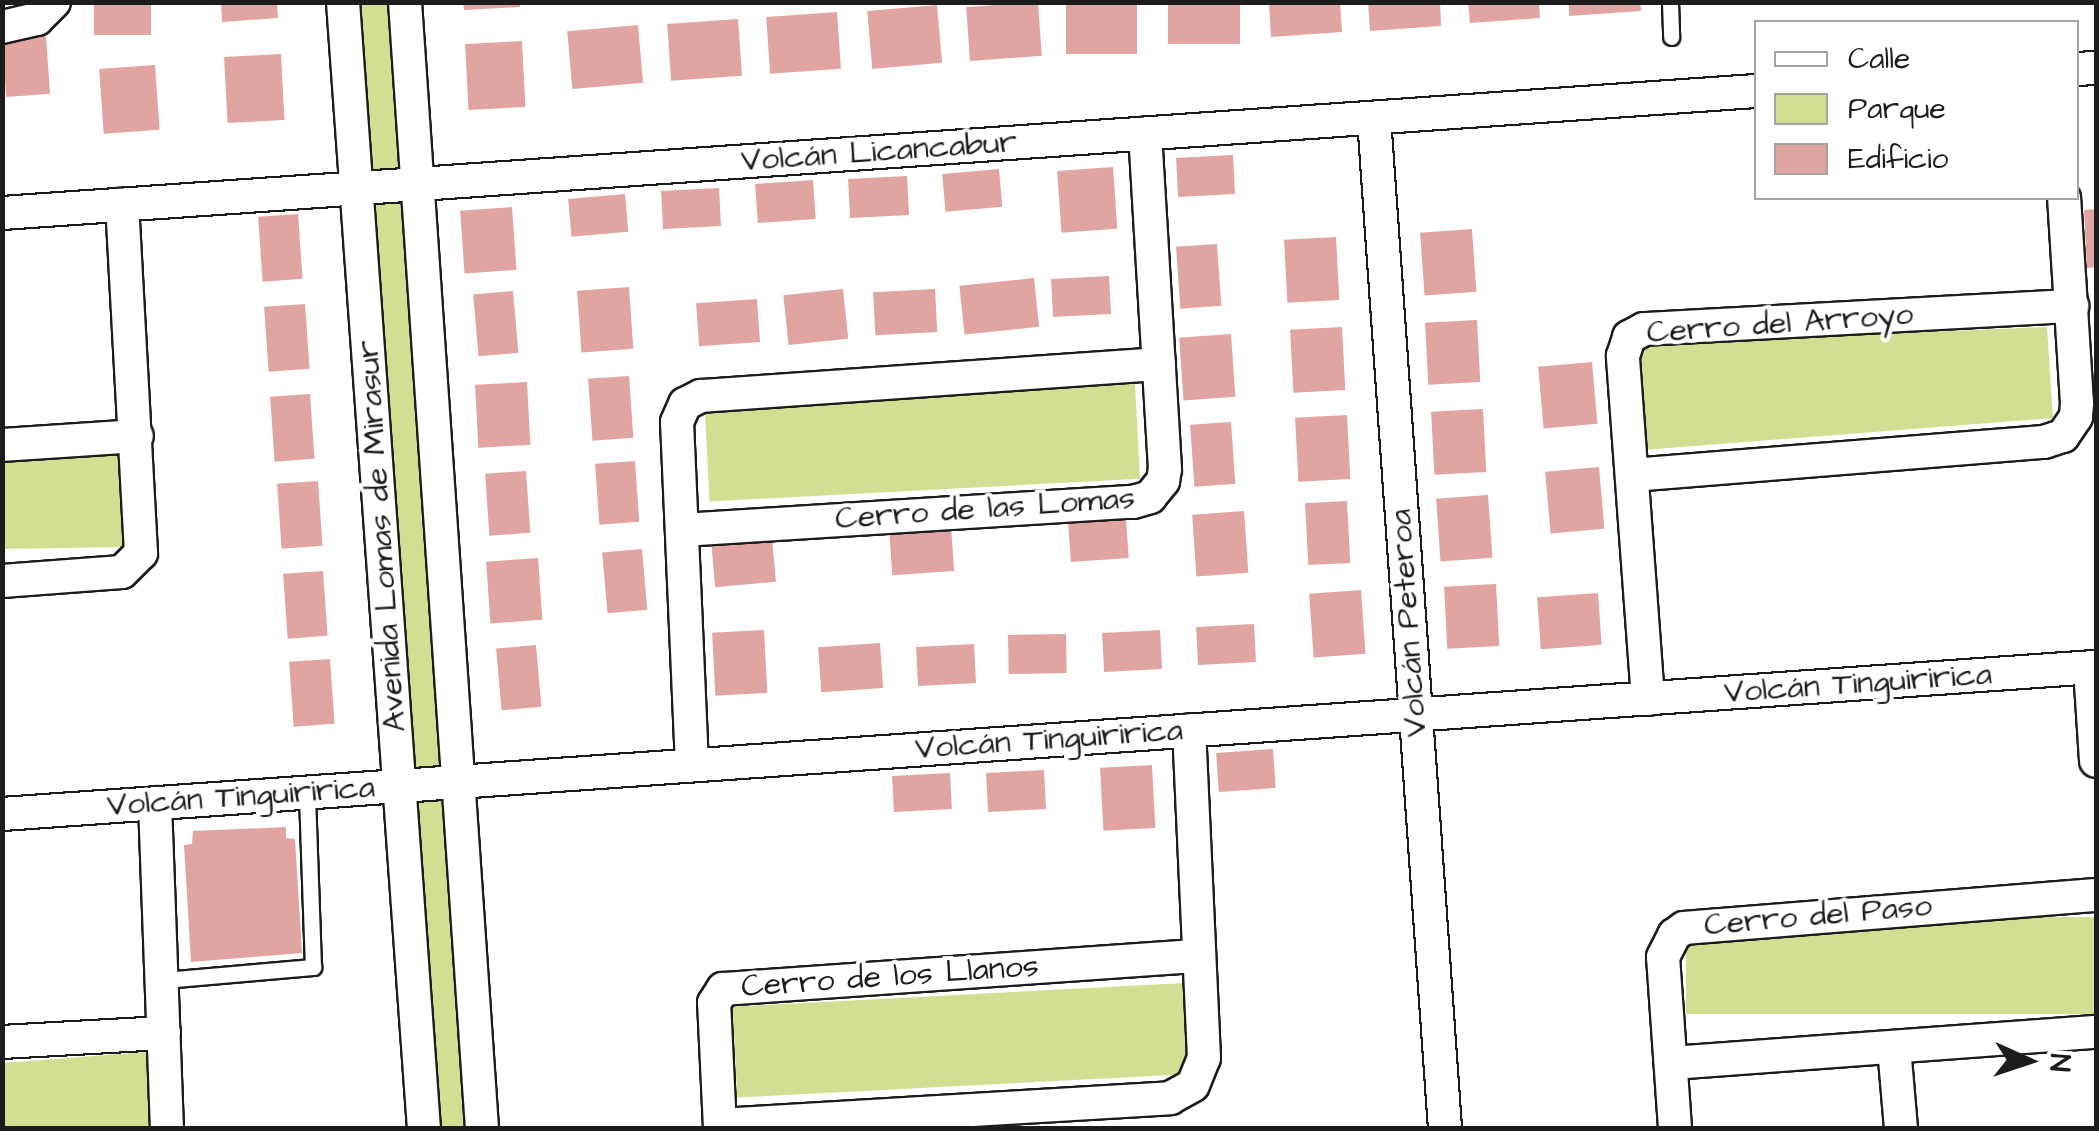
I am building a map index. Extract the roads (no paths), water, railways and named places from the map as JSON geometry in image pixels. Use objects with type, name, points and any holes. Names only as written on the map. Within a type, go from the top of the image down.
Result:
[{"type":"street","points":[[2,27],[37,20],[54,2]]},
{"type":"street","name":"Avenida Lomas de Mirasur","points":[[344,2],[424,1128]]},
{"type":"street","name":"Avenida Lomas de Mirasur","points":[[405,2],[482,1128]]},
{"type":"street","name":"Volcán Licancabur","points":[[2,213],[1754,91]]},
{"type":"street","name":"Volcán Peteroa","points":[[1374,118],[1445,1128]]},
{"type":"street","name":"Cerro de las Lomas","points":[[682,530],[1142,501],[1156,492],[1165,469],[1145,134]]},
{"type":"street","points":[[1632,475],[2054,441],[2070,428],[2076,416],[2064,200]]},
{"type":"street","points":[[2,581],[122,572],[136,563],[143,542],[122,205]]},
{"type":"street","name":"Cerro del Arroyo","points":[[1648,699],[1622,356],[1624,346],[1636,332],[2072,306]]},
{"type":"street","points":[[692,765],[678,422],[679,412],[692,398],[1159,364]]},
{"type":"street","points":[[2,445],[137,436]]},
{"type":"street","points":[[2093,668],[2096,761]]},
{"type":"street","name":"Volcán Tinguiririca","points":[[2,814],[2093,668]]},
{"type":"street","name":"Cerro de los Llanos","points":[[1190,730],[1204,1058],[1193,1086],[1170,1098],[720,1127],[714,1003],[723,988],[1197,956]]},
{"type":"street","points":[[154,803],[167,1128]]},
{"type":"street","name":"Cerro del Paso","points":[[1675,1128],[1662,957],[1674,935],[1684,928],[2096,895]]},
{"type":"street","points":[[1670,1063],[2096,1032]]},
{"type":"street","points":[[2,1042],[164,1033]]},
{"type":"street","points":[[1894,1047],[1902,1128]]},
{"type":"lane","points":[[1670,2],[1671,36]]},
{"type":"lane","points":[[163,980],[313,967],[307,792]]}]
